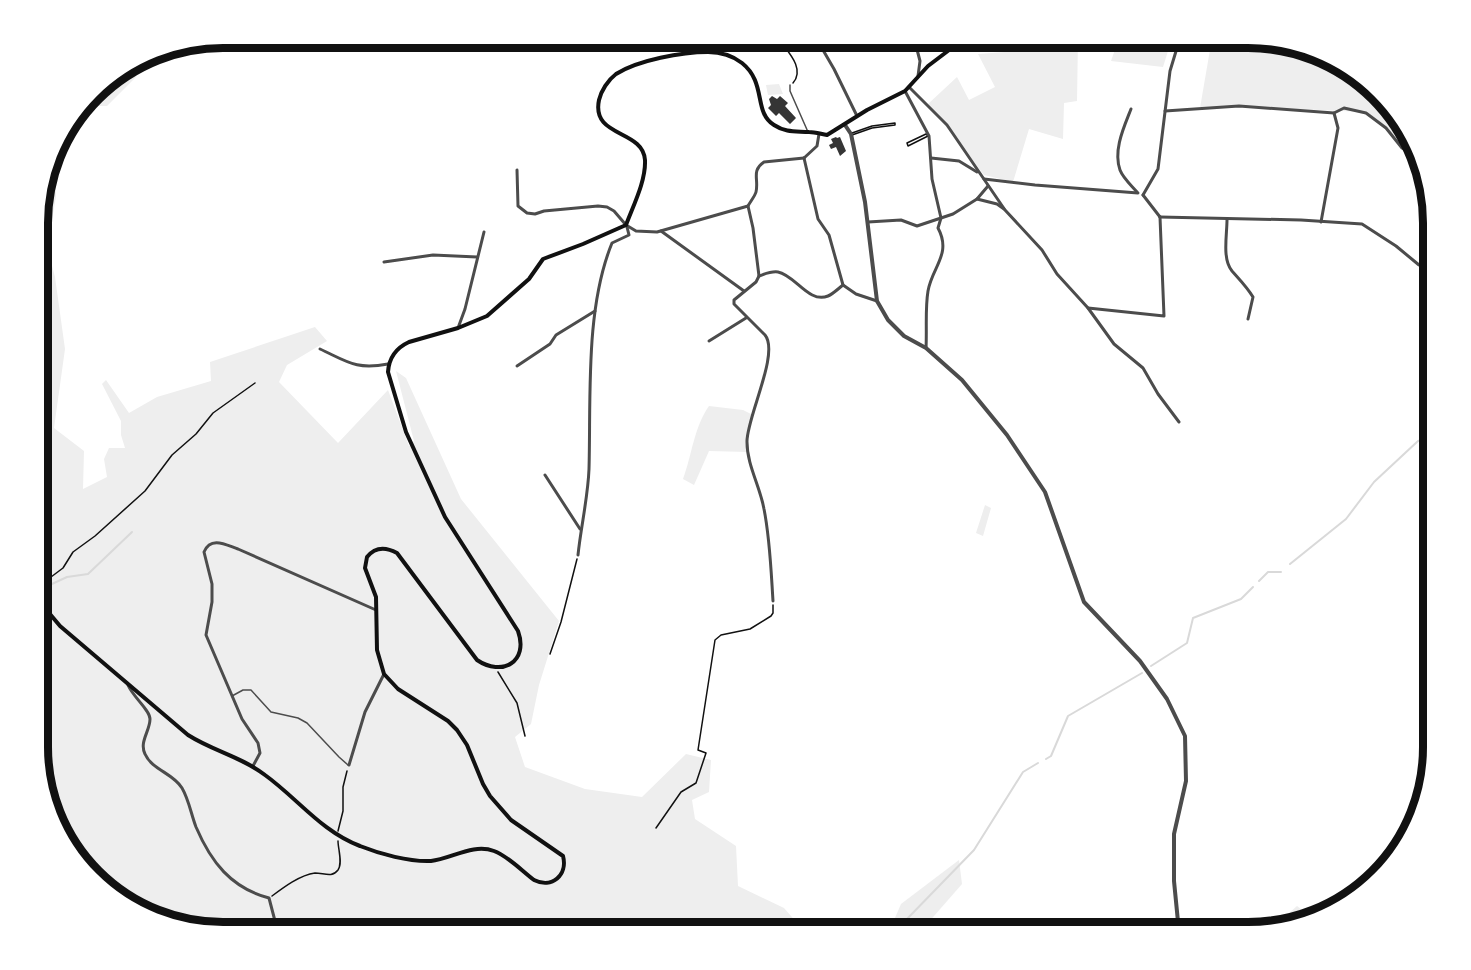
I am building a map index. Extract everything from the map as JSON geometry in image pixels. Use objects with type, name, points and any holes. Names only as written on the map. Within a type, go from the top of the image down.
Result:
[{"type":"main road","points":[[48,612],[60,626],[188,735],[253,766],[337,835],[362,847],[419,861],[442,859],[473,849],[493,850],[540,883],[554,881],[564,869],[562,856],[511,820],[490,796],[462,735],[398,688],[384,674],[377,650],[376,597],[367,575],[365,562],[370,553],[384,548],[396,554],[477,660],[485,665],[506,667],[512,663],[520,648],[518,631],[445,517],[406,432],[388,372],[388,364],[401,345],[458,328],[487,316],[529,279],[543,259],[626,225],[642,179],[645,158],[640,148],[632,140],[602,122],[598,113],[601,92],[616,74],[645,62],[702,52],[722,53],[736,59],[753,74],[764,114],[774,125],[791,132],[832,134],[857,116],[908,90],[928,66],[952,48]]},
{"type":"street","points":[[822,48],[857,116]]},
{"type":"street","points":[[916,48],[920,65],[916,81]]},
{"type":"street","points":[[1143,195],[1158,169],[1170,71],[1177,48]]},
{"type":"street","points":[[908,90],[929,136],[934,190],[941,218],[938,228],[943,237],[942,256],[928,291],[926,348]]},
{"type":"street","points":[[908,90],[947,125],[1005,210]]},
{"type":"street","points":[[1165,111],[1239,106],[1334,113],[1344,108],[1366,113],[1386,128],[1402,148],[1408,151]]},
{"type":"street","points":[[1131,109],[1122,131],[1119,163],[1120,171],[1138,193]]},
{"type":"street","points":[[1321,222],[1338,128],[1334,113]]},
{"type":"street","points":[[845,125],[851,134],[868,222],[876,301],[888,320],[904,336],[926,348],[962,380],[1007,435],[1046,492],[1084,602],[1140,661],[1167,699],[1185,736],[1186,781],[1174,834],[1174,881],[1178,922]]},
{"type":"street","points":[[773,601],[764,509],[746,440],[765,372],[768,341],[765,335],[734,304],[734,300],[758,280],[759,276],[748,206],[756,192],[756,172],[764,162],[804,158],[817,146],[819,134]]},
{"type":"street","points":[[804,158],[818,219],[829,235],[843,285],[856,294],[876,301]]},
{"type":"street","points":[[931,158],[959,160],[979,173]]},
{"type":"street","points":[[517,170],[518,206],[527,213],[598,206],[614,211],[629,229],[629,235],[612,243],[604,262],[595,311],[589,471],[578,555]]},
{"type":"street","points":[[984,178],[1035,185],[1138,193],[1143,195],[1161,217],[1164,316],[1088,308]]},
{"type":"street","points":[[868,222],[901,220],[917,226],[952,214],[977,198],[988,186]]},
{"type":"street","points":[[977,198],[998,204],[1042,250],[1057,274],[1088,308],[1114,344],[1143,368],[1158,394],[1179,422]]},
{"type":"street","points":[[626,225],[636,231],[661,231],[748,206]]},
{"type":"street","points":[[1161,217],[1362,224],[1423,267]]},
{"type":"street","points":[[1227,220],[1229,266],[1245,283],[1253,297],[1248,319]]},
{"type":"street","points":[[661,231],[744,291]]},
{"type":"street","points":[[458,328],[484,232]]},
{"type":"street","points":[[384,262],[433,255],[477,257]]},
{"type":"street","points":[[759,276],[773,272],[784,274],[808,293],[818,297],[827,296],[843,285]]},
{"type":"street","points":[[517,366],[550,344],[556,335],[595,311]]},
{"type":"street","points":[[709,341],[746,318]]},
{"type":"street","points":[[320,349],[351,364],[370,367],[388,364]]},
{"type":"street","points":[[545,475],[581,530]]},
{"type":"street","points":[[253,766],[260,753],[258,743],[242,719],[206,635],[212,602],[212,584],[204,552],[208,544],[220,543],[238,549],[377,610]]},
{"type":"street","points":[[349,765],[365,712],[384,674]]},
{"type":"street","points":[[128,683],[132,694],[150,716],[143,743],[146,756],[153,765],[164,771],[182,787],[196,826],[214,861],[250,893],[269,898],[276,922]]},
{"type":"lane","points":[[790,86],[790,91],[808,132]]},
{"type":"lane","points":[[232,696],[243,690],[251,690],[271,712],[298,718],[307,723],[349,765]]},
{"type":"path","points":[[786,48],[798,70],[796,79],[790,86]]},
{"type":"path","points":[[895,123],[895,125],[872,128],[852,135],[852,133],[872,126],[895,123]]},
{"type":"path","points":[[927,134],[928,136],[908,146],[907,143],[927,134]]},
{"type":"path","points":[[48,579],[63,568],[73,552],[95,536],[145,491],[172,454],[196,434],[213,413],[255,383]]},
{"type":"path","points":[[550,654],[561,622],[578,555]]},
{"type":"path","points":[[656,828],[681,792],[698,781],[706,753],[698,750],[715,640],[721,635],[750,628],[771,616],[774,611],[773,601]]},
{"type":"path","points":[[494,667],[517,703],[525,736]]},
{"type":"path","points":[[269,898],[290,884],[314,873],[331,875],[337,872],[340,866],[337,835],[343,811],[343,787],[349,765]]},
{"type":"shaded area","points":[[1078,48],[1077,101],[1064,103],[1063,139],[1029,129],[1013,182],[984,175],[928,104],[957,77],[969,100],[995,87],[978,54]]},
{"type":"shaded area","points":[[1116,48],[1169,48],[1163,67],[1111,61]]},
{"type":"shaded area","points":[[1210,48],[1260,48],[1282,51],[1326,66],[1345,77],[1372,99],[1387,116],[1405,144],[1363,112],[1254,107],[1200,108]]},
{"type":"shaded area","points":[[138,70],[136,77],[107,106],[93,106],[108,91]]},
{"type":"shaded area","points":[[779,84],[783,94],[768,95],[766,85]]},
{"type":"shaded area","points":[[88,112],[69,147],[61,156],[71,135]]},
{"type":"shaded area","points":[[55,173],[56,197],[48,241],[49,200]]},
{"type":"shaded area","points":[[48,251],[55,277],[65,349],[54,428],[84,451],[83,489],[107,477],[104,459],[109,448],[125,448],[121,435],[121,421],[102,384],[106,380],[129,413],[157,397],[211,381],[210,362],[315,327],[327,341],[287,365],[279,382],[338,443],[388,390],[409,446],[414,441],[396,371],[406,378],[461,499],[559,621],[539,685],[531,724],[515,737],[525,767],[585,789],[642,797],[686,754],[711,760],[709,792],[692,800],[695,819],[736,846],[738,886],[784,908],[796,922],[211,922],[167,913],[145,904],[108,879],[84,854],[71,835],[57,803],[49,770]]},
{"type":"shaded area","points":[[709,406],[743,410],[753,415],[746,440],[748,452],[709,451],[694,485],[683,479],[697,432]]},
{"type":"shaded area","points":[[985,505],[991,508],[983,536],[976,533]]},
{"type":"shaded area","points":[[959,860],[962,884],[929,922],[893,922],[901,904]]},
{"type":"shaded area","points":[[1297,906],[1305,912],[1304,913],[1282,919]]},
{"type":"building","points":[[772,96],[777,99],[780,96],[788,103],[785,106],[796,118],[790,124],[779,113],[776,116],[768,108],[771,105],[769,99]]},
{"type":"building","points":[[840,137],[846,151],[840,156],[836,147],[831,149],[829,145],[833,143],[831,139]]},
{"type":"waterway","points":[[1290,564],[1346,519],[1374,482],[1418,441],[1423,440]]},
{"type":"waterway","points":[[48,586],[67,577],[88,574],[132,532]]},
{"type":"waterway","points":[[1259,581],[1268,572],[1281,572]]},
{"type":"waterway","points":[[1151,666],[1187,643],[1193,618],[1241,599],[1253,587]]},
{"type":"waterway","points":[[1046,759],[1051,756],[1068,716],[1142,673]]},
{"type":"waterway","points":[[905,922],[974,850],[1023,772],[1038,763]]}]
